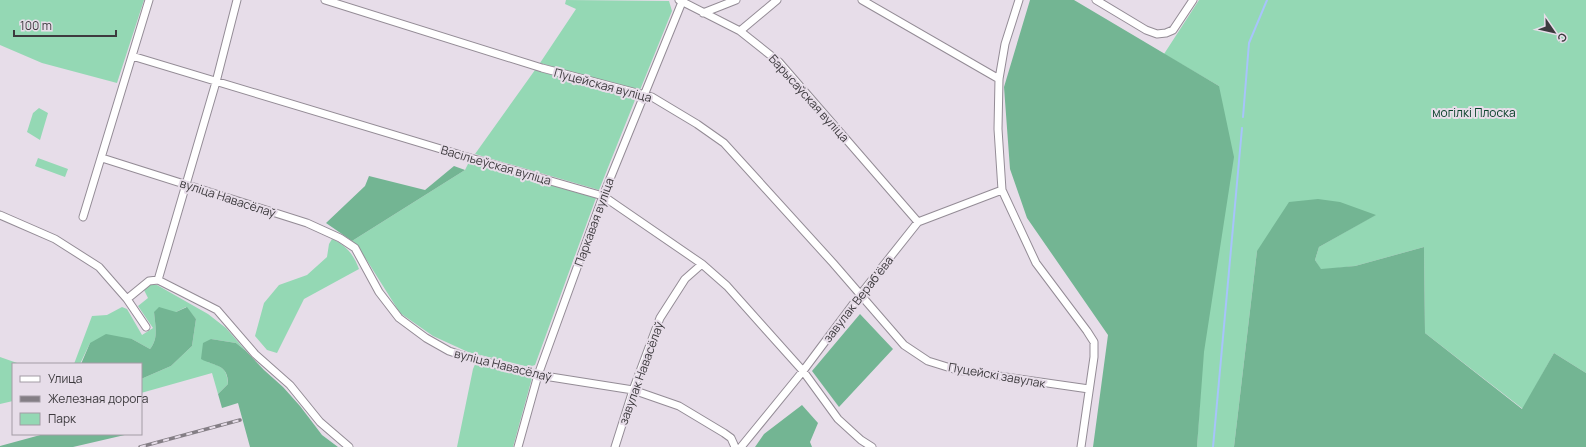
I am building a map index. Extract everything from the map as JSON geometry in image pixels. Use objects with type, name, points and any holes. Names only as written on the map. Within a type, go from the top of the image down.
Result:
[{"type":"street","points":[[83,217],[149,0]]},
{"type":"street","points":[[158,280],[216,82],[237,0]]},
{"type":"street","name":"Пуцейская вуліца","points":[[325,0],[542,68],[652,97],[697,124],[724,143],[860,294]]},
{"type":"street","points":[[703,13],[736,0]]},
{"type":"street","points":[[740,31],[777,0]]},
{"type":"street","points":[[862,0],[999,79]]},
{"type":"street","points":[[1019,0],[1005,44],[999,79],[998,129],[1002,190],[1036,263],[1094,342],[1094,357],[1081,447]]},
{"type":"street","points":[[1096,0],[1146,30],[1157,34],[1166,33],[1176,27],[1193,0]]},
{"type":"street","name":"Паркавая вуліца","points":[[518,447],[538,375],[603,196],[680,1]]},
{"type":"street","name":"Барысаўская вуліца","points":[[680,1],[740,31],[779,62],[918,222]]},
{"type":"street","name":"Васільеўская вуліца","points":[[132,56],[466,157],[603,196],[702,264],[727,286],[803,371],[838,419],[861,440],[872,447]]},
{"type":"street","name":"вуліца Навасёлаў","points":[[102,158],[307,224],[340,238],[355,248],[379,292],[399,318],[426,338],[449,351],[538,375],[633,390],[679,406],[731,438],[735,447]]},
{"type":"street","points":[[918,222],[1002,190]]},
{"type":"street","points":[[0,215],[55,239],[99,267],[127,299],[146,327]]},
{"type":"street","name":"завулак Верабʼёва","points":[[741,447],[803,371],[860,294],[918,222]]},
{"type":"street","name":"завулак Навасёлаў","points":[[615,447],[633,390],[660,318],[685,278],[702,264]]},
{"type":"street","points":[[127,299],[149,281],[158,280],[217,310],[255,354],[290,385],[320,422],[349,447]]},
{"type":"street","name":"Пуцейскі завулак","points":[[860,294],[904,345],[928,361],[957,370],[1089,389]]},
{"type":"green space","points":[[0,0],[144,0],[117,83],[42,63],[0,45]]},
{"type":"green space","points":[[566,0],[669,1],[672,11],[640,90],[636,91],[540,63],[576,9],[565,4]]},
{"type":"green space","points":[[1030,0],[1074,0],[1219,86],[1234,157],[1204,352],[1197,447],[1093,447],[1108,335],[1027,218],[1010,169],[1004,87]]},
{"type":"green space","name":"могілкі Плоска","points":[[1199,0],[1586,0],[1586,373],[1554,353],[1523,409],[1425,333],[1424,247],[1355,266],[1321,270],[1315,260],[1319,247],[1375,215],[1257,251],[1234,447],[1197,447],[1219,86],[1164,54]]},
{"type":"green space","points":[[535,70],[634,98],[635,100],[599,190],[475,154]]},
{"type":"green space","points":[[39,108],[48,113],[40,140],[27,132],[33,113]]},
{"type":"green space","points":[[38,158],[68,169],[65,177],[35,166]]},
{"type":"green space","points":[[469,162],[596,198],[535,365],[529,367],[468,352],[433,336],[400,313],[366,259],[352,241],[465,170]]},
{"type":"green space","points":[[454,166],[465,170],[352,241],[326,223],[365,186],[369,176],[425,190]]},
{"type":"green space","points":[[1318,199],[1340,202],[1376,215],[1319,247],[1315,260],[1321,269],[1355,266],[1424,247],[1425,333],[1522,409],[1554,353],[1586,373],[1586,447],[1234,447],[1257,251],[1289,202]]},
{"type":"green space","points":[[332,239],[349,251],[355,259],[359,269],[304,299],[277,353],[267,350],[255,336],[264,303],[279,285],[307,275],[327,257],[329,244]]},
{"type":"green space","points":[[149,285],[157,285],[208,314],[226,328],[246,351],[236,343],[211,339],[208,362],[217,365],[225,371],[228,384],[218,394],[212,373],[142,393],[142,379],[171,366],[192,346],[196,319],[186,307],[176,312],[154,312],[156,327],[155,340],[150,349],[132,339],[90,343],[80,363],[74,363],[92,316],[107,315],[122,307],[127,309],[142,335],[153,328],[138,306],[148,298],[144,290]]},
{"type":"green space","points":[[159,307],[176,312],[187,307],[196,319],[192,346],[171,366],[142,379],[142,363],[81,363],[90,343],[106,334],[132,339],[150,349],[155,340],[156,327],[154,312]]},
{"type":"green space","points":[[860,314],[893,349],[839,407],[812,371]]},
{"type":"green space","points":[[211,339],[236,343],[246,351],[283,387],[300,406],[322,435],[338,447],[250,447],[238,403],[222,408],[218,394],[228,384],[226,373],[220,367],[201,359],[203,343]]},
{"type":"green space","points":[[0,357],[17,363],[12,363],[12,401],[0,404]]},
{"type":"green space","points":[[476,362],[530,375],[532,378],[513,447],[457,447],[473,369]]},
{"type":"green space","points":[[802,405],[818,423],[810,442],[812,447],[755,447],[764,434]]},
{"type":"green space","points":[[40,435],[125,435],[73,447],[0,446]]},
{"type":"waterway","points":[[1243,117],[1249,43],[1267,0]]},
{"type":"waterway","points":[[1213,447],[1242,128]]},
{"type":"railway","points":[[140,447],[240,420]]}]
